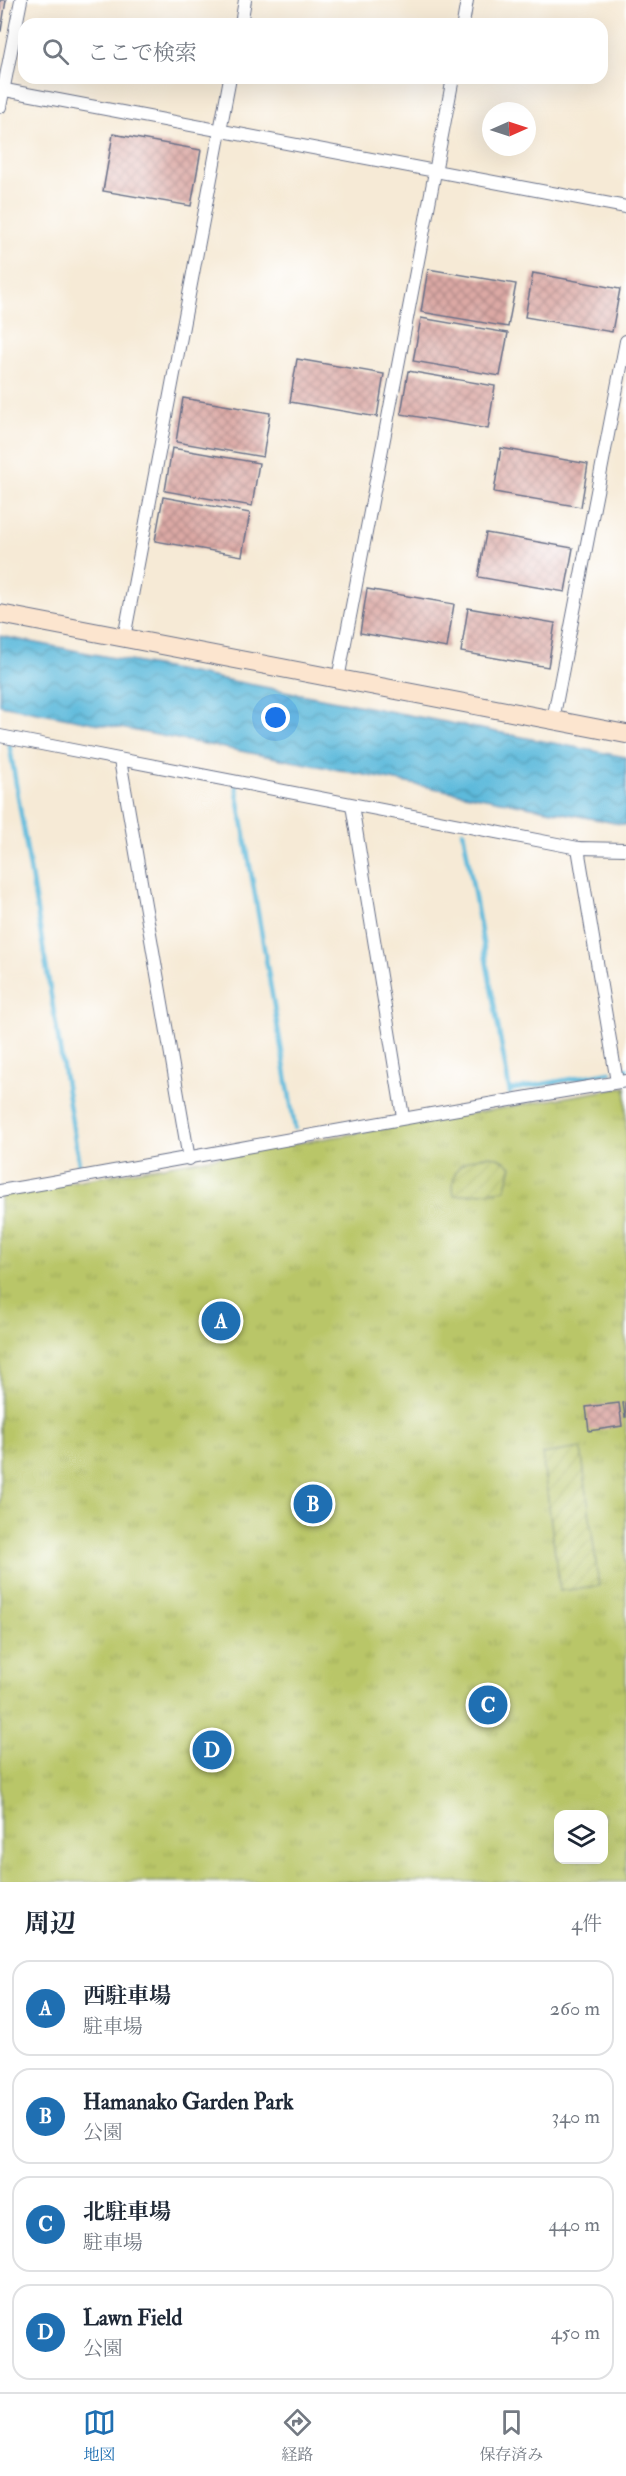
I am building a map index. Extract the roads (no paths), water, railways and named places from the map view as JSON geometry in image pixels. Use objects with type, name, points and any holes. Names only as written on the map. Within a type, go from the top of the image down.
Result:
[{"type":"street","points":[[0,107],[21,0]]},
{"type":"street","points":[[241,18],[245,0]]},
{"type":"street","points":[[464,18],[467,0]]},
{"type":"street","points":[[124,638],[229,84]]},
{"type":"street","points":[[338,679],[452,84]]},
{"type":"street","points":[[2,90],[626,207]]},
{"type":"street","points":[[553,720],[626,341]]},
{"type":"street","points":[[0,614],[626,734]]},
{"type":"street","points":[[0,736],[578,848],[626,849]]},
{"type":"street","points":[[120,760],[189,1159]]},
{"type":"street","points":[[352,805],[403,1117]]},
{"type":"street","points":[[0,1191],[189,1159],[403,1117],[621,1081],[578,848]]},
{"type":"water","points":[[0,636],[626,757],[626,825],[0,705]]},
{"type":"waterway","points":[[9,742],[79,1164]]},
{"type":"waterway","points":[[236,785],[295,1128]]},
{"type":"waterway","points":[[463,831],[510,1093]]},
{"type":"waterway","points":[[510,1090],[610,1072]]},
{"type":"place","name":"西駐車場","points":[[221,1321]]},
{"type":"place","name":"Hamanako Garden Park","points":[[313,1504]]},
{"type":"place","name":"北駐車場","points":[[488,1705]]},
{"type":"place","name":"Lawn Field","points":[[212,1750]]}]
